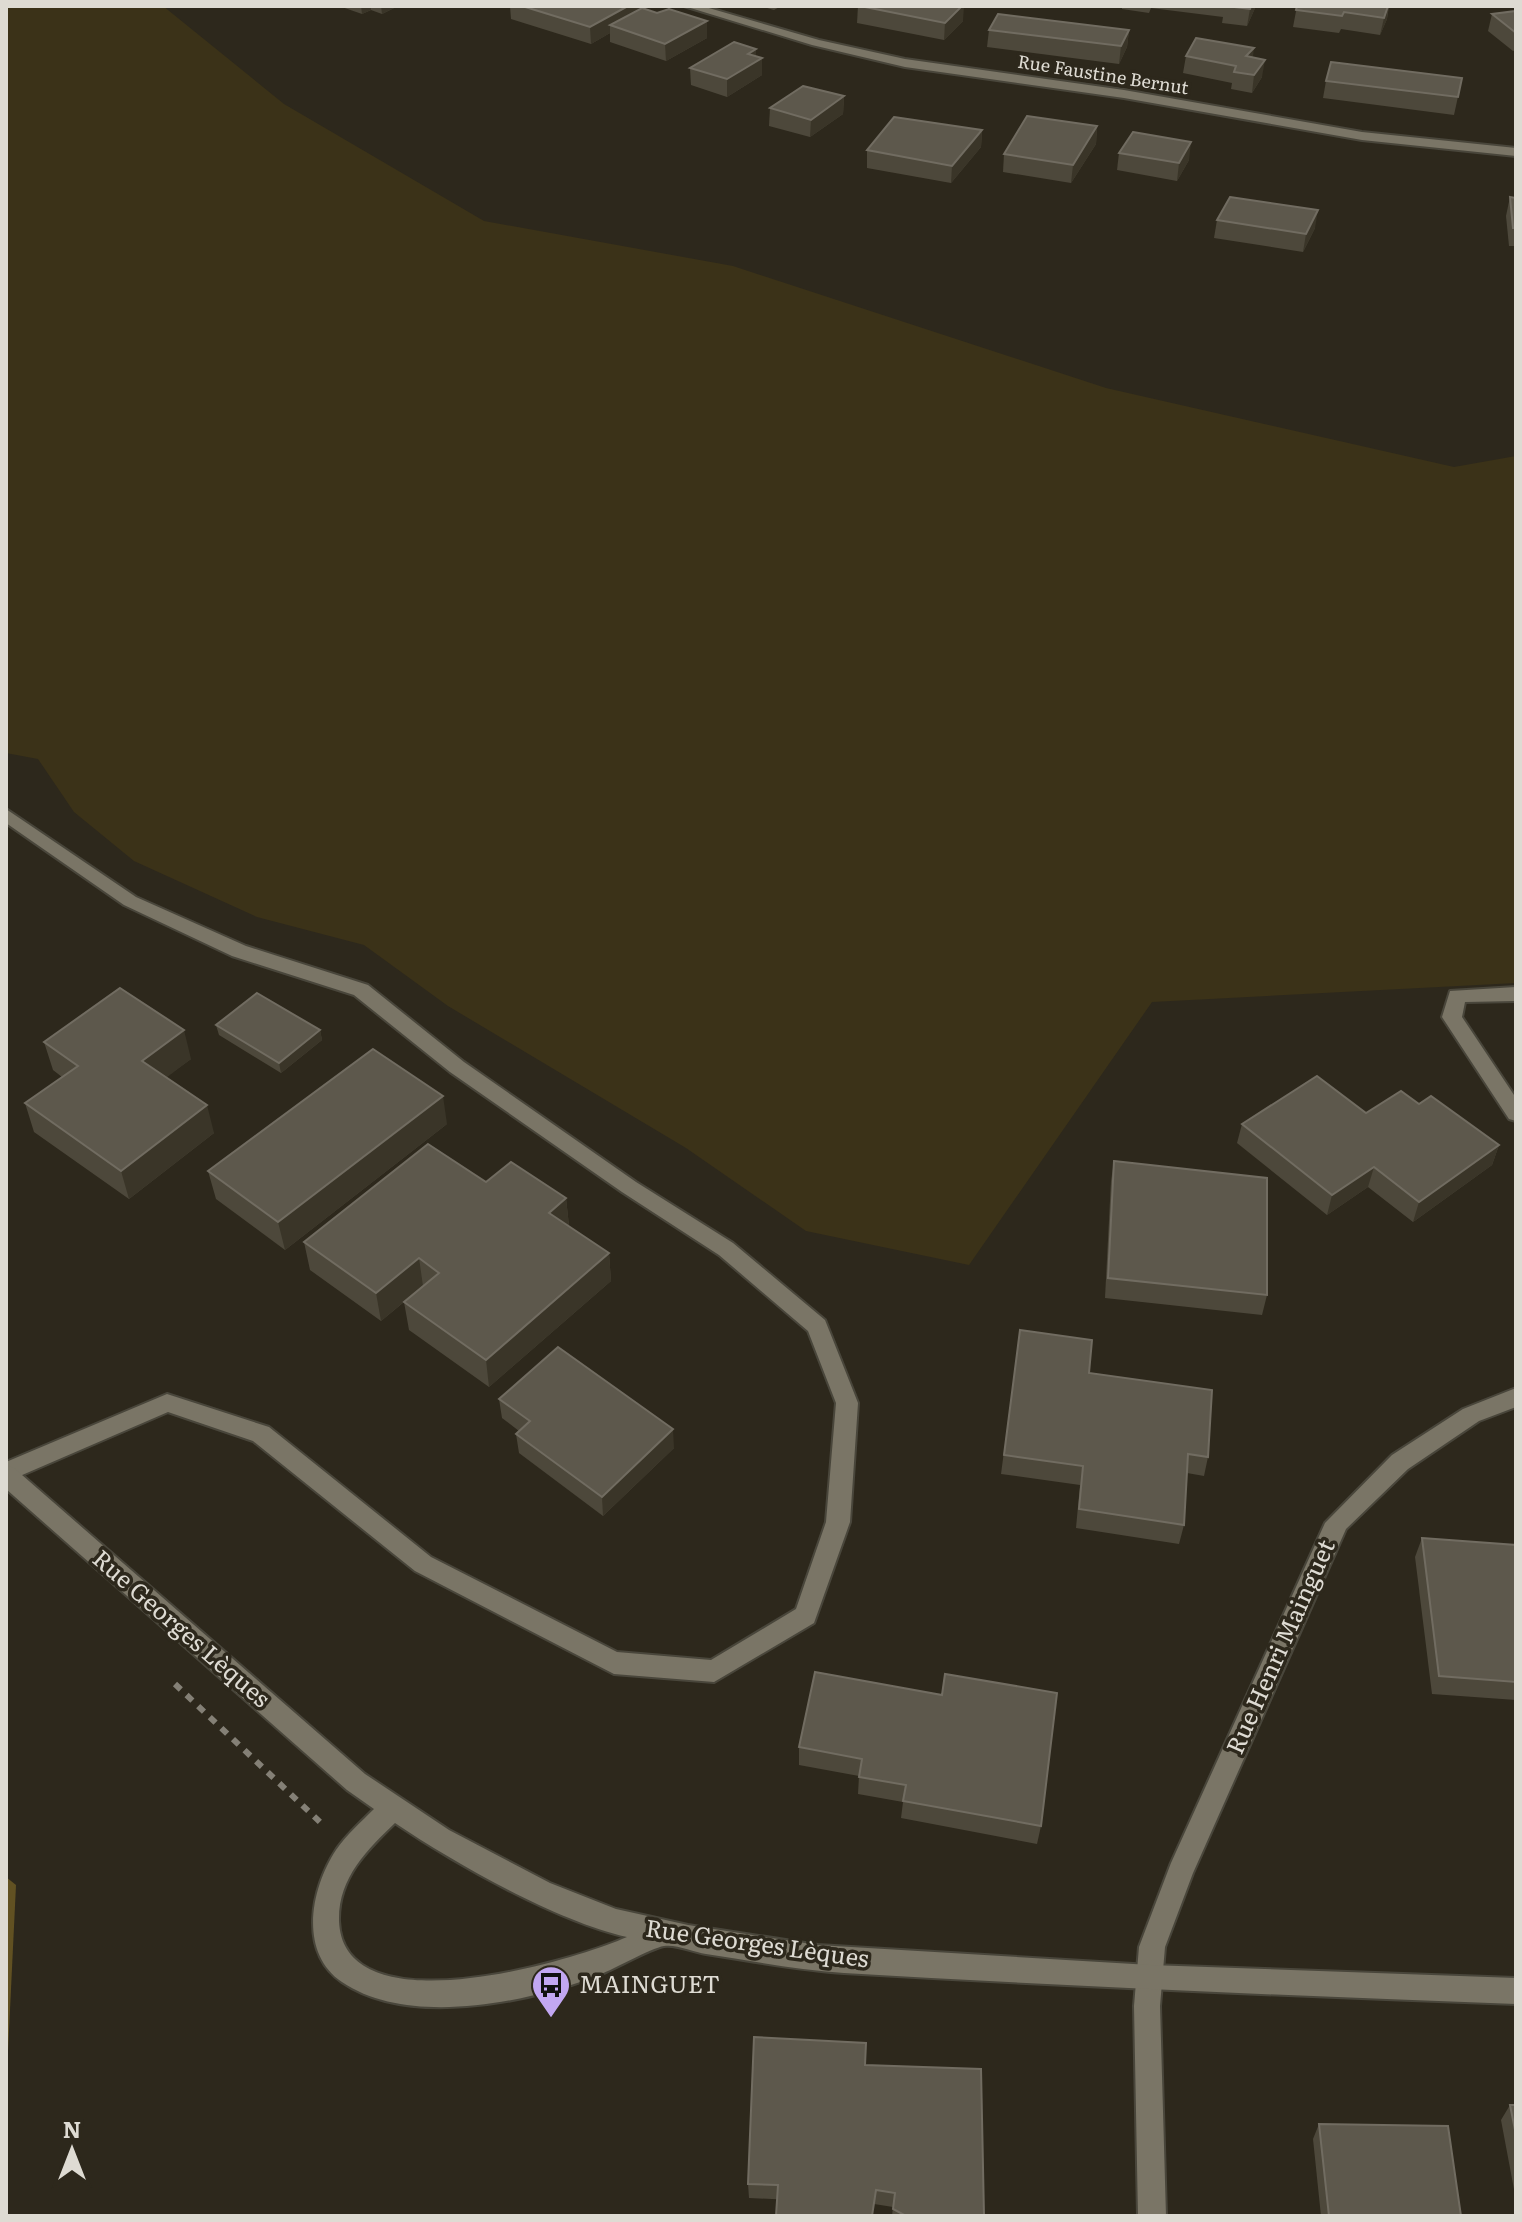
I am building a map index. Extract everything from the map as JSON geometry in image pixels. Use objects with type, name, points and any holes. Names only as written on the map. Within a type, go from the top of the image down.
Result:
[{"type":"street","name":"Rue Faustine Bernut","points":[[690,6],[816,43],[905,63],[1124,94],[1362,136],[1516,152]]},
{"type":"street","points":[[6,815],[130,901],[239,951],[361,990],[457,1067],[629,1187],[726,1249],[817,1326],[847,1403],[838,1522],[806,1616],[714,1671],[614,1663],[423,1564],[261,1434],[167,1403],[6,1474]]},
{"type":"street","points":[[1516,994],[1457,996],[1452,1017],[1516,1114]]},
{"type":"street","name":"Rue Henri Mainguet","points":[[1152,2216],[1145,2058],[1152,1947],[1163,1910],[1337,1523],[1400,1462],[1471,1415],[1516,1397]]},
{"type":"street","name":"Rue Georges Lèques","points":[[6,1474],[356,1782],[440,1839],[541,1892],[616,1922],[663,1933],[818,1958],[1150,1978],[1516,1991]]},
{"type":"street","points":[[393,1808],[348,1855],[328,1897],[325,1926],[328,1948],[348,1971],[371,1983],[409,1992],[466,1992],[523,1985],[592,1967],[663,1933]]},
{"type":"path","points":[[169,1679],[308,1807],[348,1855]]},
{"type":"shaded area","points":[[6,6],[163,6],[284,104],[484,221],[733,266],[1106,388],[1454,467],[1516,456],[1516,983],[1152,1002],[969,1265],[806,1231],[686,1148],[448,1006],[364,945],[257,917],[134,861],[74,812],[38,759],[6,753]]},
{"type":"shaded area","points":[[6,1877],[16,1885],[6,2093]]},
{"type":"building","points":[[522,6],[628,6],[590,27]]},
{"type":"building","points":[[860,6],[962,6],[945,23]]},
{"type":"building","points":[[1297,6],[1388,6],[1384,18],[1296,10]]},
{"type":"building","points":[[642,8],[657,13],[669,9],[707,21],[665,44],[610,25]]},
{"type":"building","points":[[1516,11],[1516,33],[1492,14]]},
{"type":"building","points":[[998,14],[1129,30],[1121,46],[989,30]]},
{"type":"building","points":[[1196,38],[1254,48],[1246,56],[1265,60],[1254,75],[1234,72],[1236,66],[1186,56]]},
{"type":"building","points":[[734,42],[756,49],[748,54],[762,58],[727,79],[690,68]]},
{"type":"building","points":[[1331,62],[1462,78],[1458,97],[1326,81]]},
{"type":"building","points":[[803,86],[844,96],[811,120],[770,108]]},
{"type":"building","points":[[1027,116],[1097,126],[1073,165],[1004,154]]},
{"type":"building","points":[[894,117],[982,130],[952,166],[867,150]]},
{"type":"building","points":[[1133,132],[1191,142],[1179,163],[1119,153]]},
{"type":"building","points":[[1230,197],[1318,210],[1306,234],[1217,220]]},
{"type":"building","points":[[1510,197],[1516,198],[1516,228],[1513,228]]},
{"type":"building","points":[[120,988],[184,1030],[142,1061],[207,1105],[121,1171],[25,1103],[78,1066],[44,1042]]},
{"type":"building","points":[[257,993],[320,1030],[279,1063],[216,1025]]},
{"type":"building","points":[[373,1049],[443,1096],[278,1222],[208,1171]]},
{"type":"building","points":[[1317,1076],[1366,1113],[1401,1091],[1419,1104],[1431,1096],[1499,1145],[1419,1202],[1374,1167],[1332,1195],[1242,1124]]},
{"type":"building","points":[[428,1144],[486,1182],[511,1162],[566,1198],[549,1213],[609,1253],[486,1360],[404,1302],[439,1273],[419,1258],[376,1293],[304,1242]]},
{"type":"building","points":[[1114,1161],[1267,1178],[1267,1295],[1108,1278]]},
{"type":"building","points":[[1020,1330],[1092,1340],[1089,1373],[1212,1390],[1208,1457],[1188,1454],[1184,1525],[1079,1509],[1083,1466],[1004,1455]]},
{"type":"building","points":[[558,1347],[673,1429],[602,1497],[516,1434],[530,1421],[499,1399]]},
{"type":"building","points":[[1422,1538],[1516,1545],[1516,1682],[1439,1676]]},
{"type":"building","points":[[815,1672],[942,1695],[945,1674],[1057,1693],[1041,1826],[903,1801],[906,1785],[859,1777],[862,1759],[799,1747]]},
{"type":"building","points":[[754,2037],[866,2043],[865,2065],[981,2069],[984,2216],[906,2216],[893,2209],[895,2193],[876,2190],[872,2216],[776,2216],[778,2185],[748,2184]]},
{"type":"building","points":[[1510,2105],[1516,2105],[1516,2135]]},
{"type":"building","points":[[1319,2124],[1448,2126],[1461,2216],[1329,2216]]},
{"type":"place","name":"MAINGUET","points":[[551,2019]]}]
